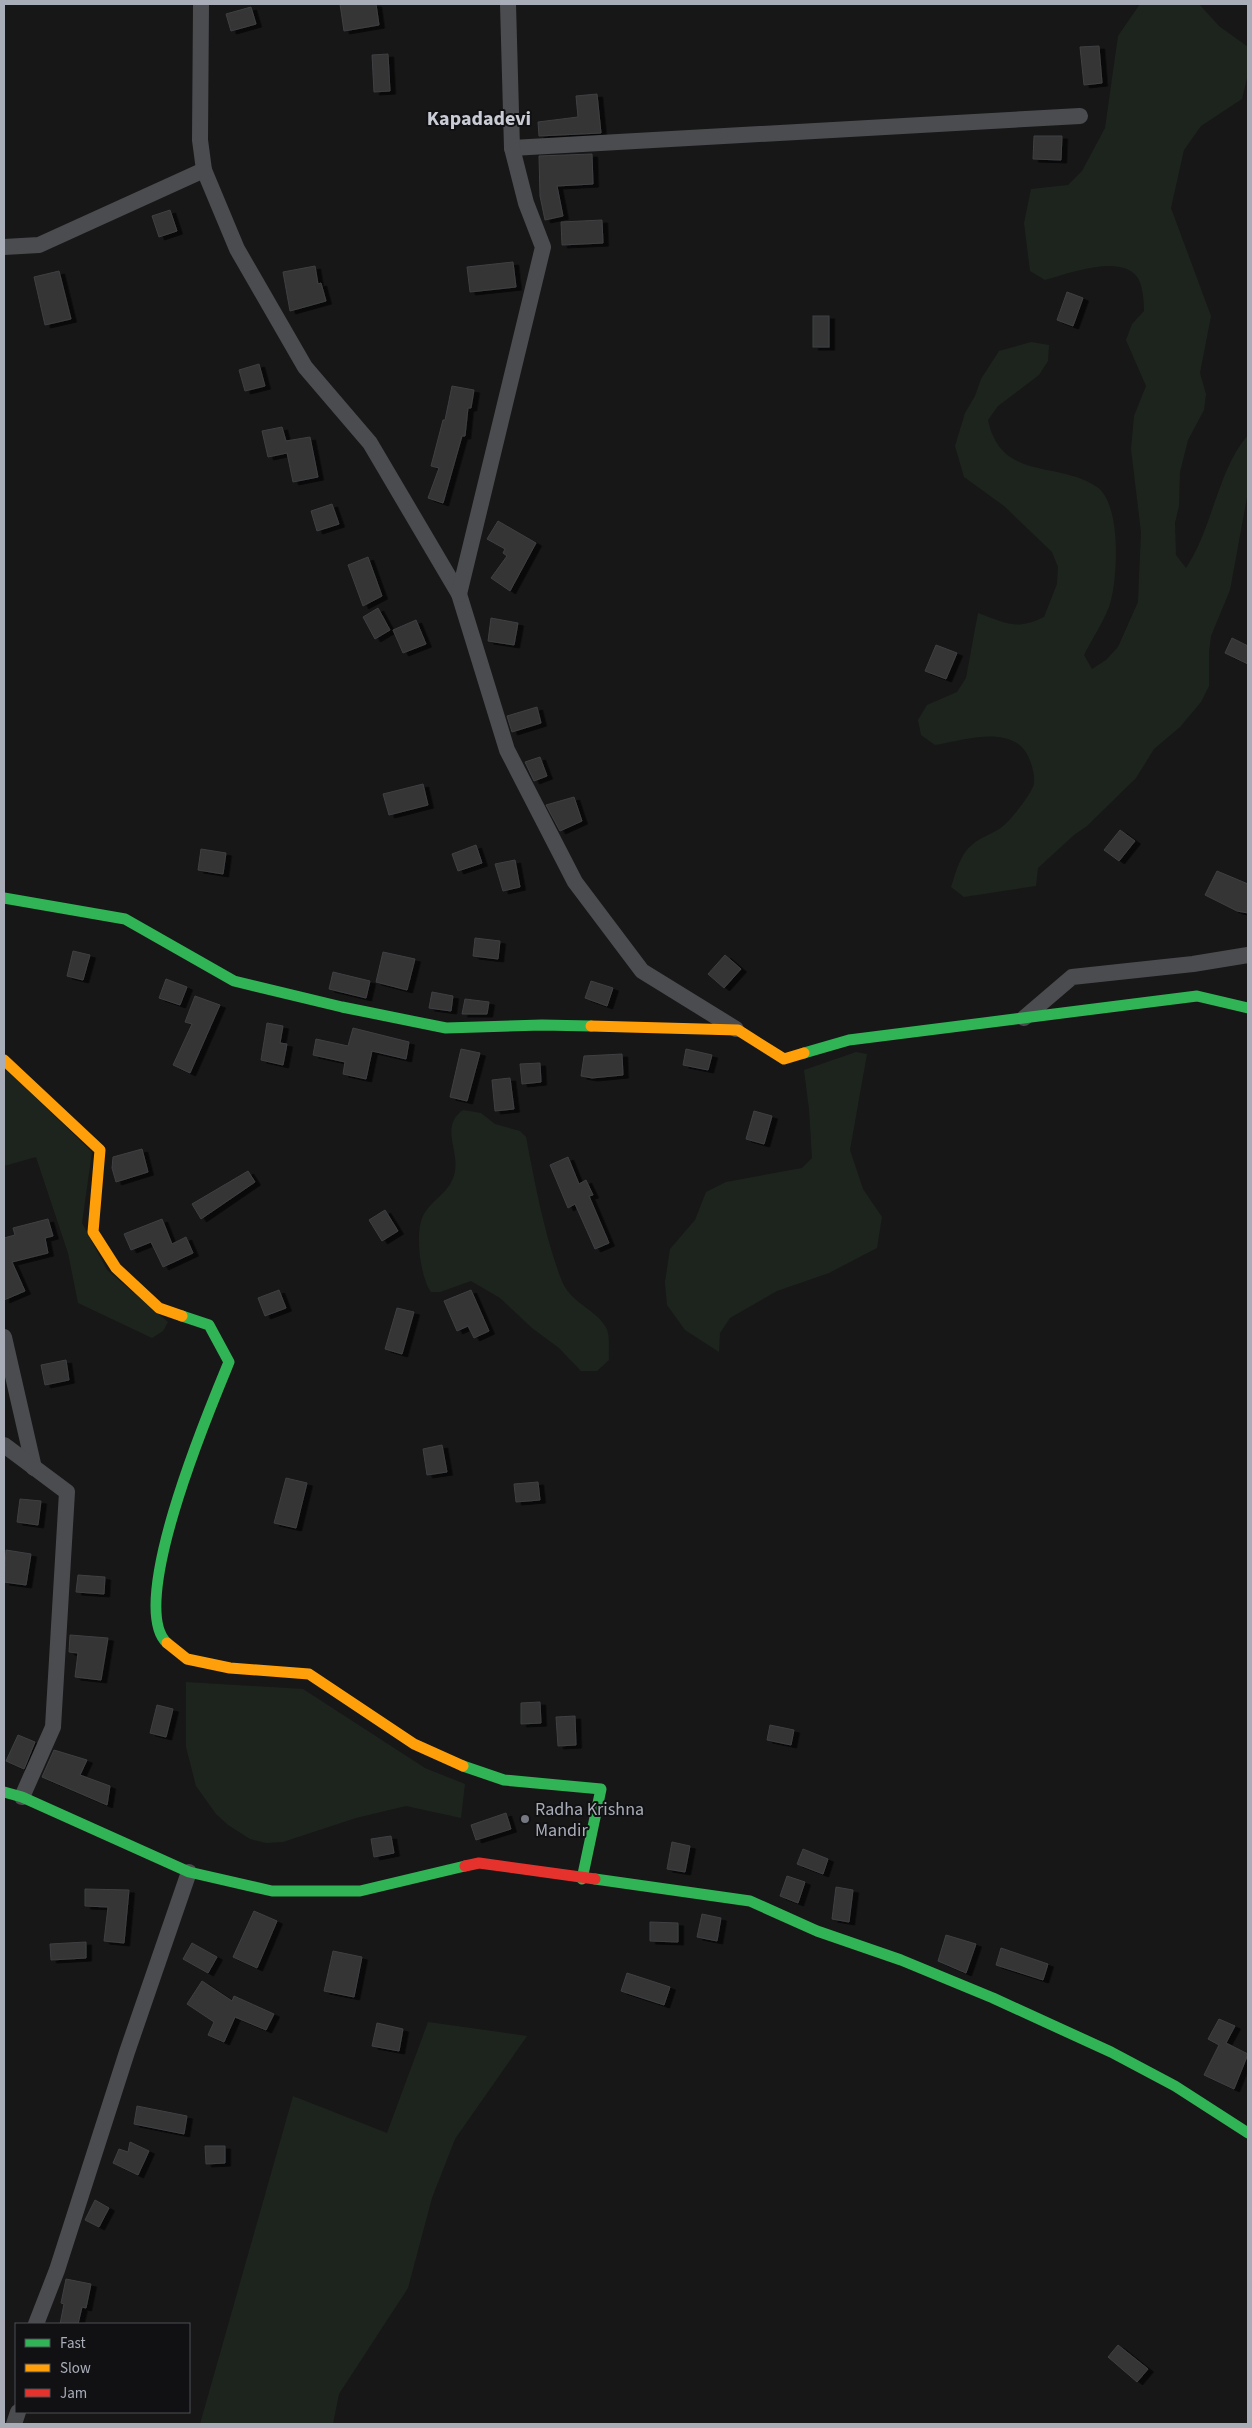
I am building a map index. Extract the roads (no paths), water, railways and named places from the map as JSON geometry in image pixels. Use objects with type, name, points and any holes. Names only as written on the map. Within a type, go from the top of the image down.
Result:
[{"type":"street","points":[[200,4],[200,140],[204,170],[237,249],[305,367],[370,443],[459,594],[507,750],[575,882],[642,972],[784,1059],[849,1040],[1197,996],[1248,1008]]},
{"type":"street","points":[[459,594],[543,247],[526,203],[512,148],[508,4]]},
{"type":"street","points":[[512,148],[1080,116]]},
{"type":"street","points":[[4,247],[38,245],[204,170]]},
{"type":"street","points":[[4,898],[124,918],[234,982],[446,1028],[542,1025],[738,1030]]},
{"type":"street","points":[[1024,1018],[1072,977],[1193,964],[1248,954]]},
{"type":"street","points":[[4,1060],[65,1115],[100,1150],[93,1232],[116,1268],[159,1308],[210,1325],[229,1362],[207,1414],[163,1544],[156,1590],[156,1616],[164,1641],[187,1659],[230,1668],[309,1674],[358,1704],[414,1744],[454,1763],[504,1780],[602,1789],[582,1879]]},
{"type":"street","points":[[4,1337],[34,1468]]},
{"type":"street","points":[[4,1445],[68,1492],[53,1727],[22,1797]]},
{"type":"street","points":[[4,1792],[22,1797],[189,1872],[272,1891],[360,1891],[479,1863],[582,1879],[750,1901],[817,1931],[901,1960],[994,1998],[1110,2052],[1175,2086],[1248,2133]]},
{"type":"street","points":[[36,2323],[57,2270],[127,2052],[189,1872]]},
{"type":"place","name":"Radha Krishna Mandir","points":[[525,1819]]},
{"type":"district","name":"Kapadadevi","points":[[479,119]]}]
